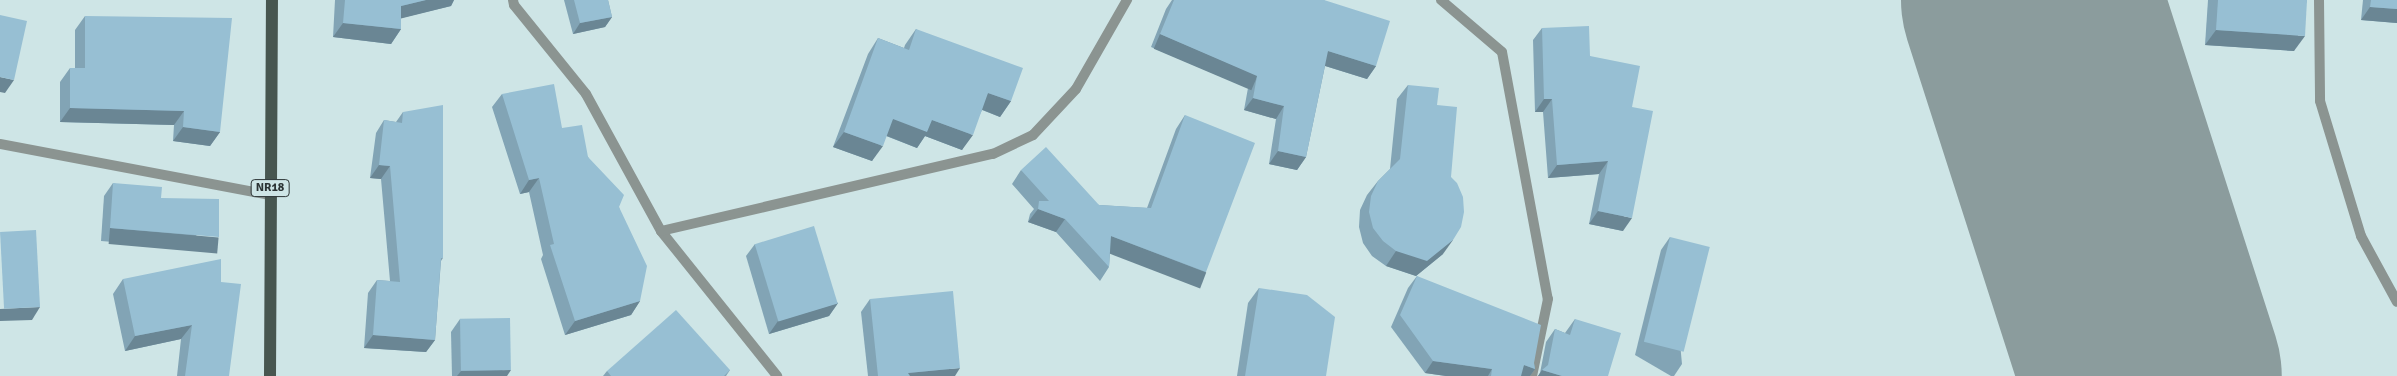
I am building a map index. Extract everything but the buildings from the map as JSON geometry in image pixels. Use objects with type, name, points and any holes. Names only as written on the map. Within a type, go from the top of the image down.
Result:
[{"type":"main road","name":"NR18","points":[[270,376],[272,0]]},
{"type":"street","points":[[513,0],[514,5],[586,94],[661,231],[777,376]]},
{"type":"street","points":[[661,231],[993,154],[1033,135],[1076,89],[1127,0]]},
{"type":"street","points":[[1441,0],[1502,52],[1548,298],[1532,376]]},
{"type":"street","points":[[2319,0],[2320,101],[2361,236],[2397,302]]},
{"type":"street","points":[[0,144],[270,195]]},
{"type":"runway","points":[[2031,0],[2152,376]]}]
